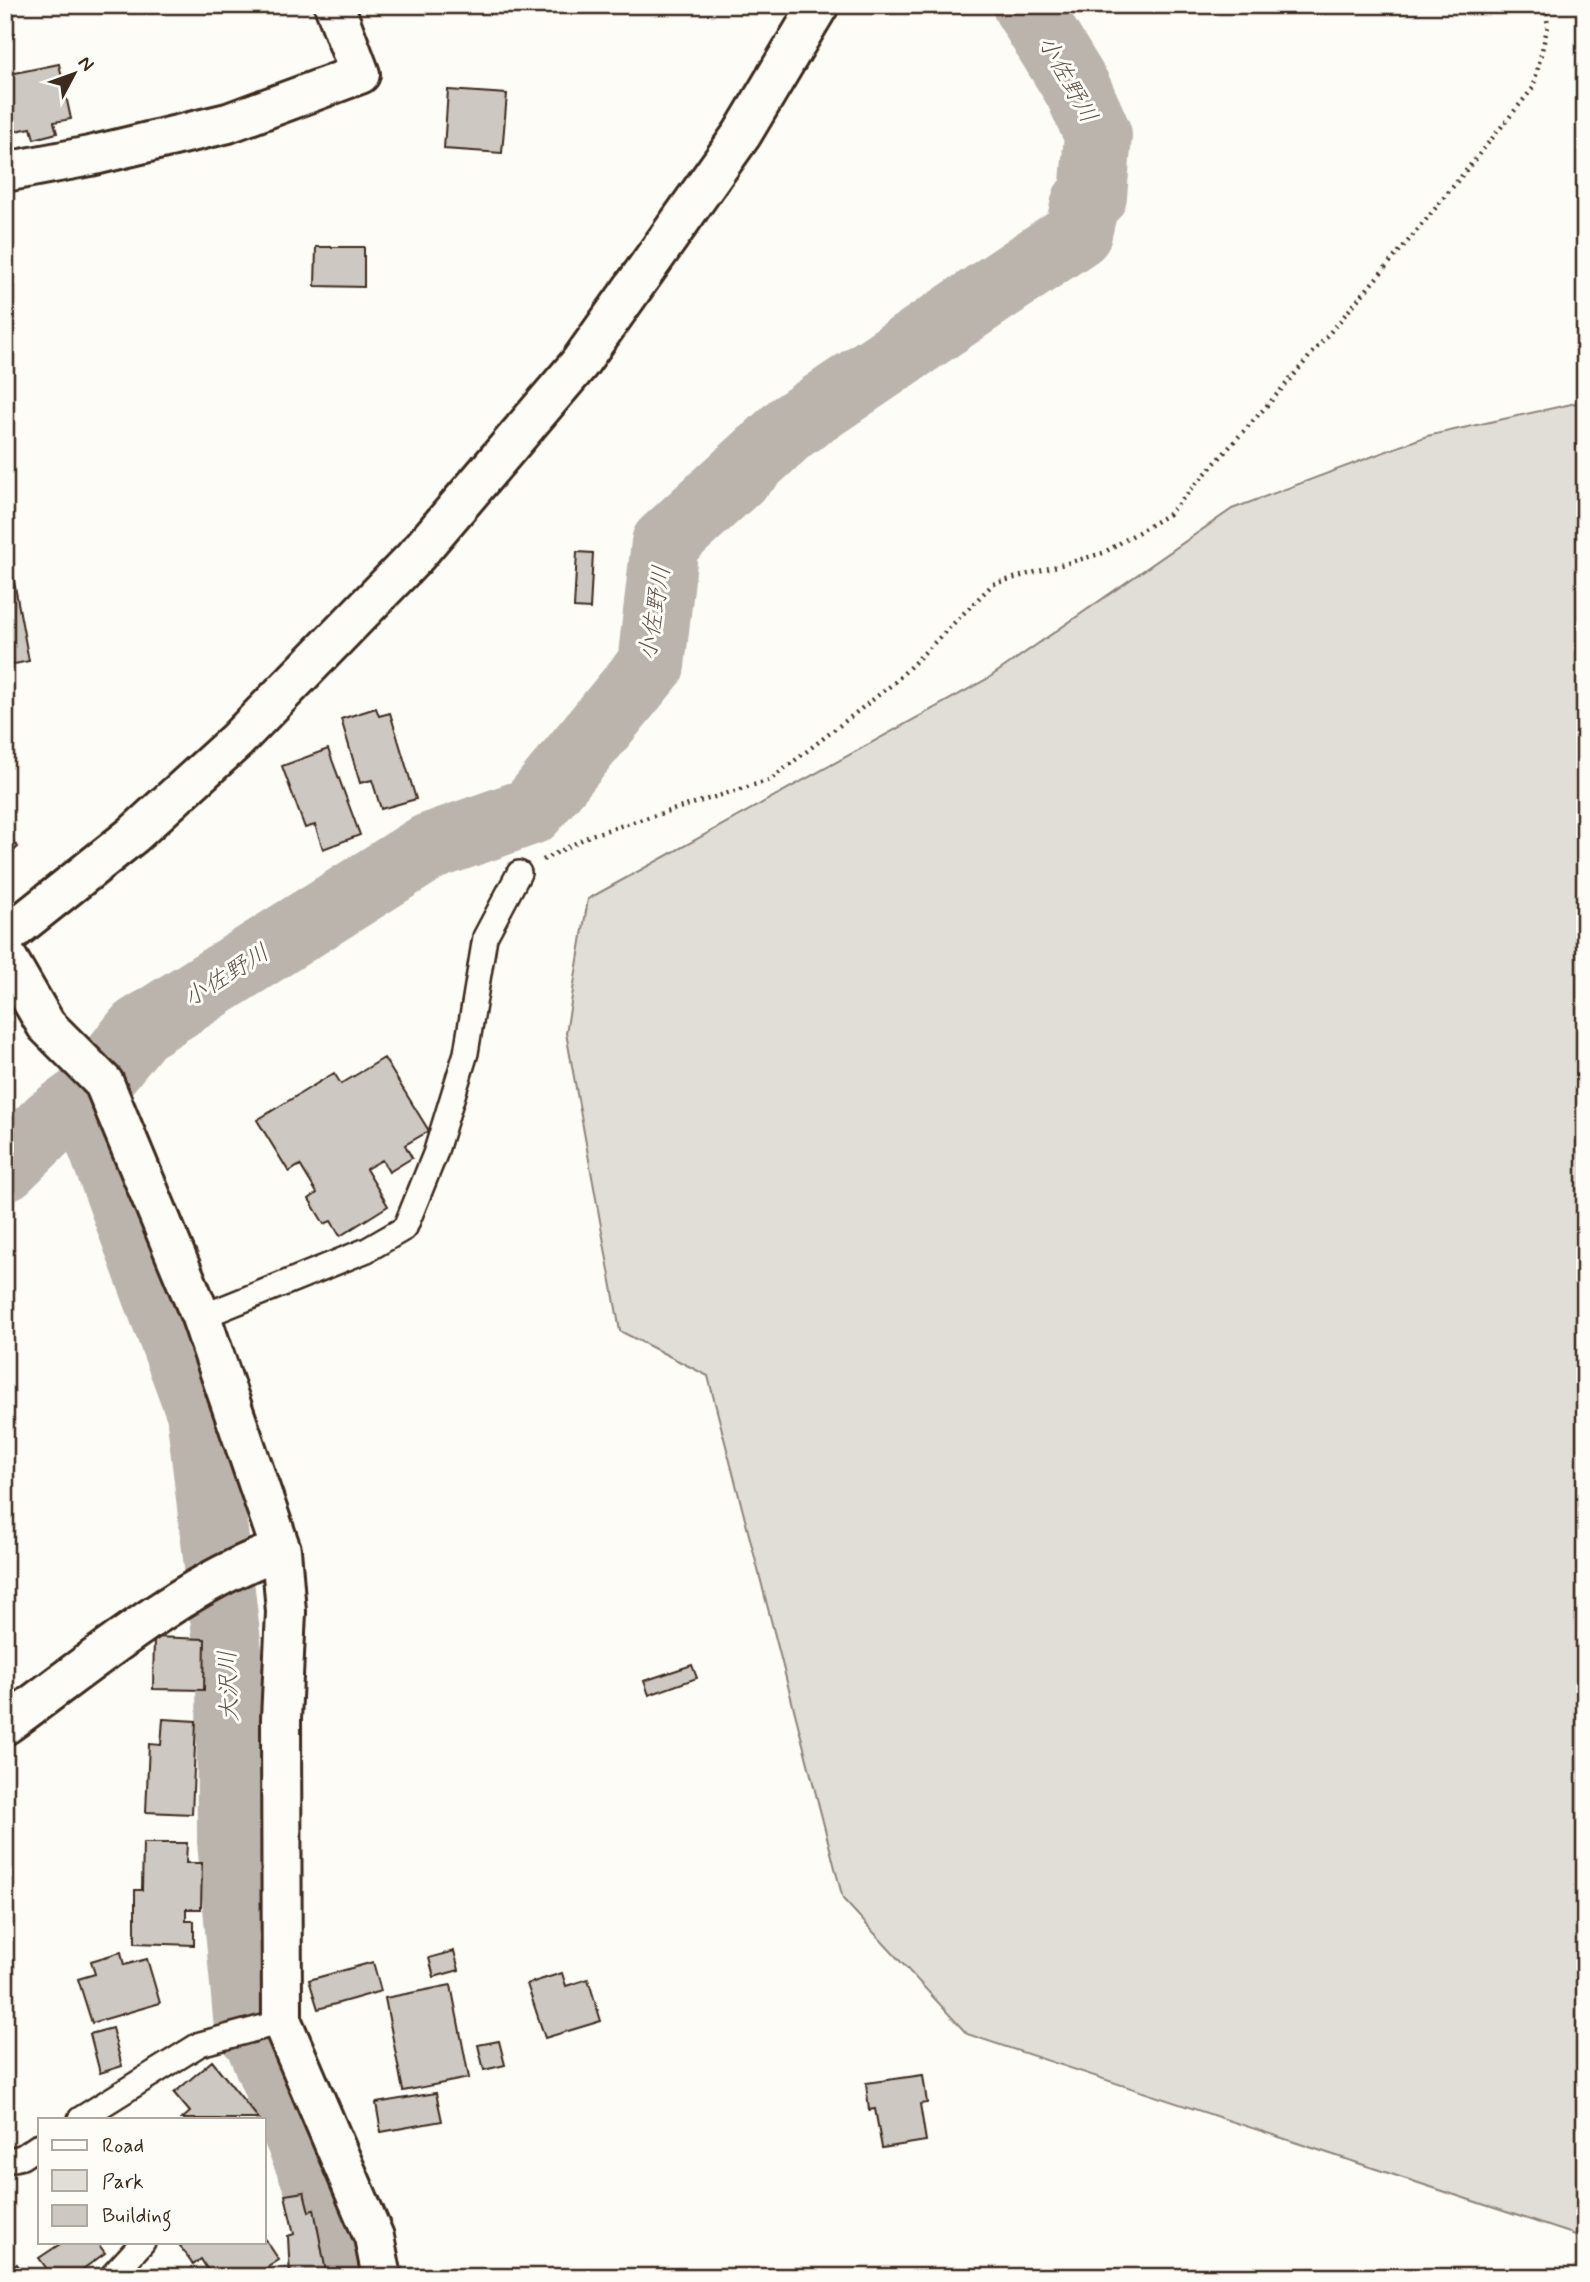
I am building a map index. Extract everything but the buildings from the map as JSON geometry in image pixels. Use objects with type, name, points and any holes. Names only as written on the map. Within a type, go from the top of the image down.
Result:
[{"type":"street","points":[[5,172],[90,156],[228,123],[360,74],[334,5]]},
{"type":"street","points":[[5,937],[134,835],[236,741],[414,558],[579,365],[742,134],[819,5]]},
{"type":"street","points":[[5,954],[46,1025],[104,1083],[201,1317],[281,1550],[286,1612],[281,1719],[282,2022],[374,2237],[382,2277]]},
{"type":"street","points":[[5,1725],[174,1604],[244,1562],[281,1550]]},
{"type":"lane","points":[[201,1317],[367,1250],[405,1228],[435,1154],[466,1053],[485,937],[519,873]]},
{"type":"lane","points":[[82,2118],[200,2044],[282,2022]]},
{"type":"lane","points":[[5,2161],[22,2157],[38,2146]]},
{"type":"lane","points":[[111,2277],[141,2244]]},
{"type":"path","points":[[519,873],[591,835],[770,780],[894,683],[993,584],[1103,553],[1169,514],[1280,391],[1420,228],[1534,88],[1548,25],[1544,5]]},
{"type":"green space","points":[[1585,401],[1585,2238],[967,2034],[843,1899],[708,1376],[620,1331],[566,1033],[588,899],[987,679],[1232,509],[1427,436]]},
{"type":"waterway","name":"小佐野川","points":[[5,1167],[52,1121],[84,1098],[139,1030],[429,847],[531,811],[651,665],[665,543],[790,428],[1078,233],[1085,203],[1093,196],[1098,135],[1078,90],[1026,5]]},
{"type":"waterway","name":"大沢川","points":[[84,1098],[200,1412],[230,1668],[231,1841],[248,2028],[258,2039],[336,2229],[341,2277]]}]
